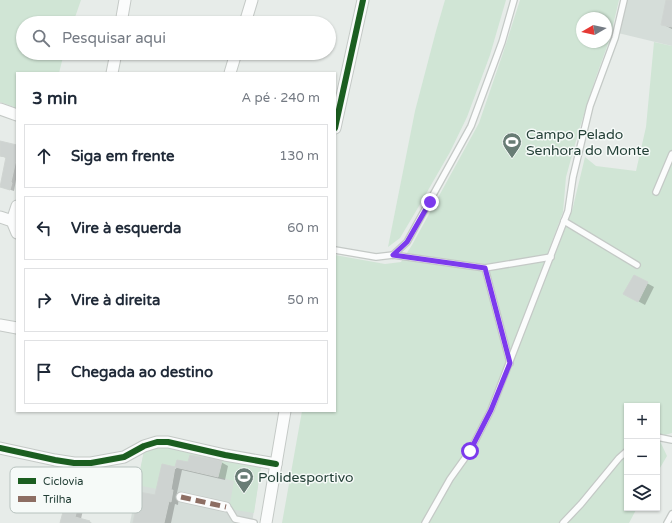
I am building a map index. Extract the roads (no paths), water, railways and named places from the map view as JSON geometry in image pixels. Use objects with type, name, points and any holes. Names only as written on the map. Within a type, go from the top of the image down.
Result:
[{"type":"street","points":[[122,16],[125,0]]},
{"type":"street","points":[[247,16],[252,0]]},
{"type":"street","points":[[336,123],[363,0]]},
{"type":"street","points":[[112,72],[115,60]]},
{"type":"street","points":[[230,72],[234,60]]},
{"type":"street","points":[[0,109],[16,115]]},
{"type":"street","points":[[16,209],[12,221],[16,231]]},
{"type":"street","points":[[0,217],[12,221]]},
{"type":"street","points":[[0,325],[16,328]]},
{"type":"street","points":[[266,523],[285,412]]},
{"type":"street","points":[[0,448],[55,460],[74,463],[91,463],[124,457],[144,446],[157,442],[168,442],[225,455],[276,464]]},
{"type":"street","points":[[181,497],[226,507]]},
{"type":"lane","points":[[393,255],[407,242],[471,126],[502,42],[514,0]]},
{"type":"lane","points":[[425,523],[450,479],[474,444],[491,410],[510,363],[568,210],[572,177],[590,106],[615,38],[624,0]]},
{"type":"lane","points":[[656,192],[672,154]]},
{"type":"lane","points":[[564,221],[637,265]]},
{"type":"lane","points":[[336,250],[376,257],[393,255],[485,268],[550,257]]},
{"type":"lane","points":[[485,268],[510,363]]},
{"type":"lane","points":[[660,438],[672,440]]},
{"type":"lane","points":[[563,523],[624,454]]},
{"type":"lane","points":[[226,507],[229,508],[235,519],[254,523]]},
{"type":"lane","points":[[667,523],[672,514]]},
{"type":"place","name":"Campo Pelado Senhora do Monte","points":[[512,159]]},
{"type":"place","name":"Polidesportivo","points":[[244,494]]}]
